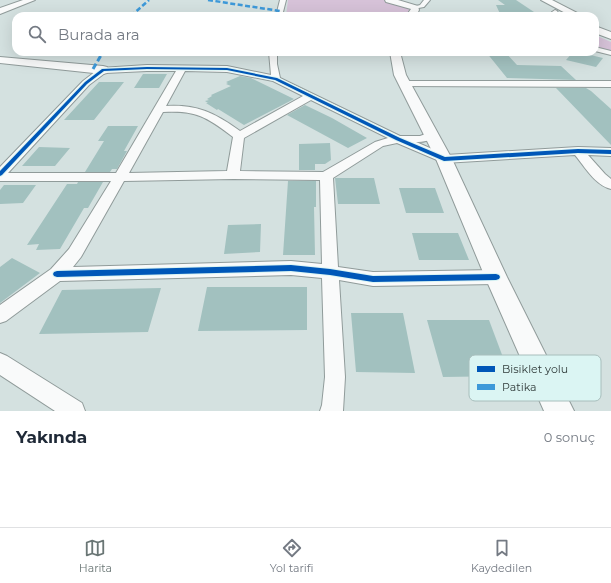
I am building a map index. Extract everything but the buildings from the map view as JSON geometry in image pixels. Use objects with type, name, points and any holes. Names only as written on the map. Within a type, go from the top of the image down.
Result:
[{"type":"street","points":[[0,11],[31,0]]},
{"type":"street","points":[[280,12],[283,0]]},
{"type":"street","points":[[389,0],[413,12],[422,6],[427,0]]},
{"type":"street","points":[[541,1],[554,12]]},
{"type":"street","points":[[541,1],[568,12]]},
{"type":"street","points":[[599,24],[611,29]]},
{"type":"street","points":[[599,31],[611,36]]},
{"type":"street","points":[[599,50],[611,53]]},
{"type":"street","points":[[273,56],[276,79]]},
{"type":"street","points":[[395,56],[396,62],[405,84],[444,159],[496,277],[533,355]]},
{"type":"street","points":[[1,60],[103,70],[147,68],[226,69],[276,79],[398,139],[444,159],[578,151],[611,152]]},
{"type":"street","points":[[0,315],[57,274],[75,253],[182,69]]},
{"type":"street","points":[[0,176],[86,83],[103,70]]},
{"type":"street","points":[[405,84],[611,83],[611,93]]},
{"type":"street","points":[[239,136],[311,96]]},
{"type":"street","points":[[159,109],[191,108],[201,111],[212,116],[239,136]]},
{"type":"street","points":[[0,176],[326,176],[379,144],[398,139],[415,140],[431,135]]},
{"type":"street","points":[[233,175],[239,136]]},
{"type":"street","points":[[578,151],[600,177],[611,185]]},
{"type":"street","points":[[326,176],[335,378],[333,409],[331,411]]},
{"type":"street","points":[[57,274],[291,268],[330,272],[373,279],[496,277]]},
{"type":"street","points":[[0,363],[74,411]]},
{"type":"street","points":[[554,401],[559,411]]},
{"type":"shaded area","points":[[288,0],[384,0],[403,5],[412,11],[411,12],[286,12]]},
{"type":"shaded area","points":[[599,37],[611,42],[611,53],[599,50]]},
{"type":"marked path","points":[[136,12],[149,0]]},
{"type":"marked path","points":[[208,0],[280,11]]},
{"type":"marked path","points":[[93,69],[101,56]]},
{"type":"cycle path","points":[[0,174],[86,83],[103,70],[147,68],[227,69],[276,79],[398,139],[444,159],[578,151],[611,152]]},
{"type":"cycle path","points":[[57,274],[291,268],[330,272],[373,279],[496,277]]}]
